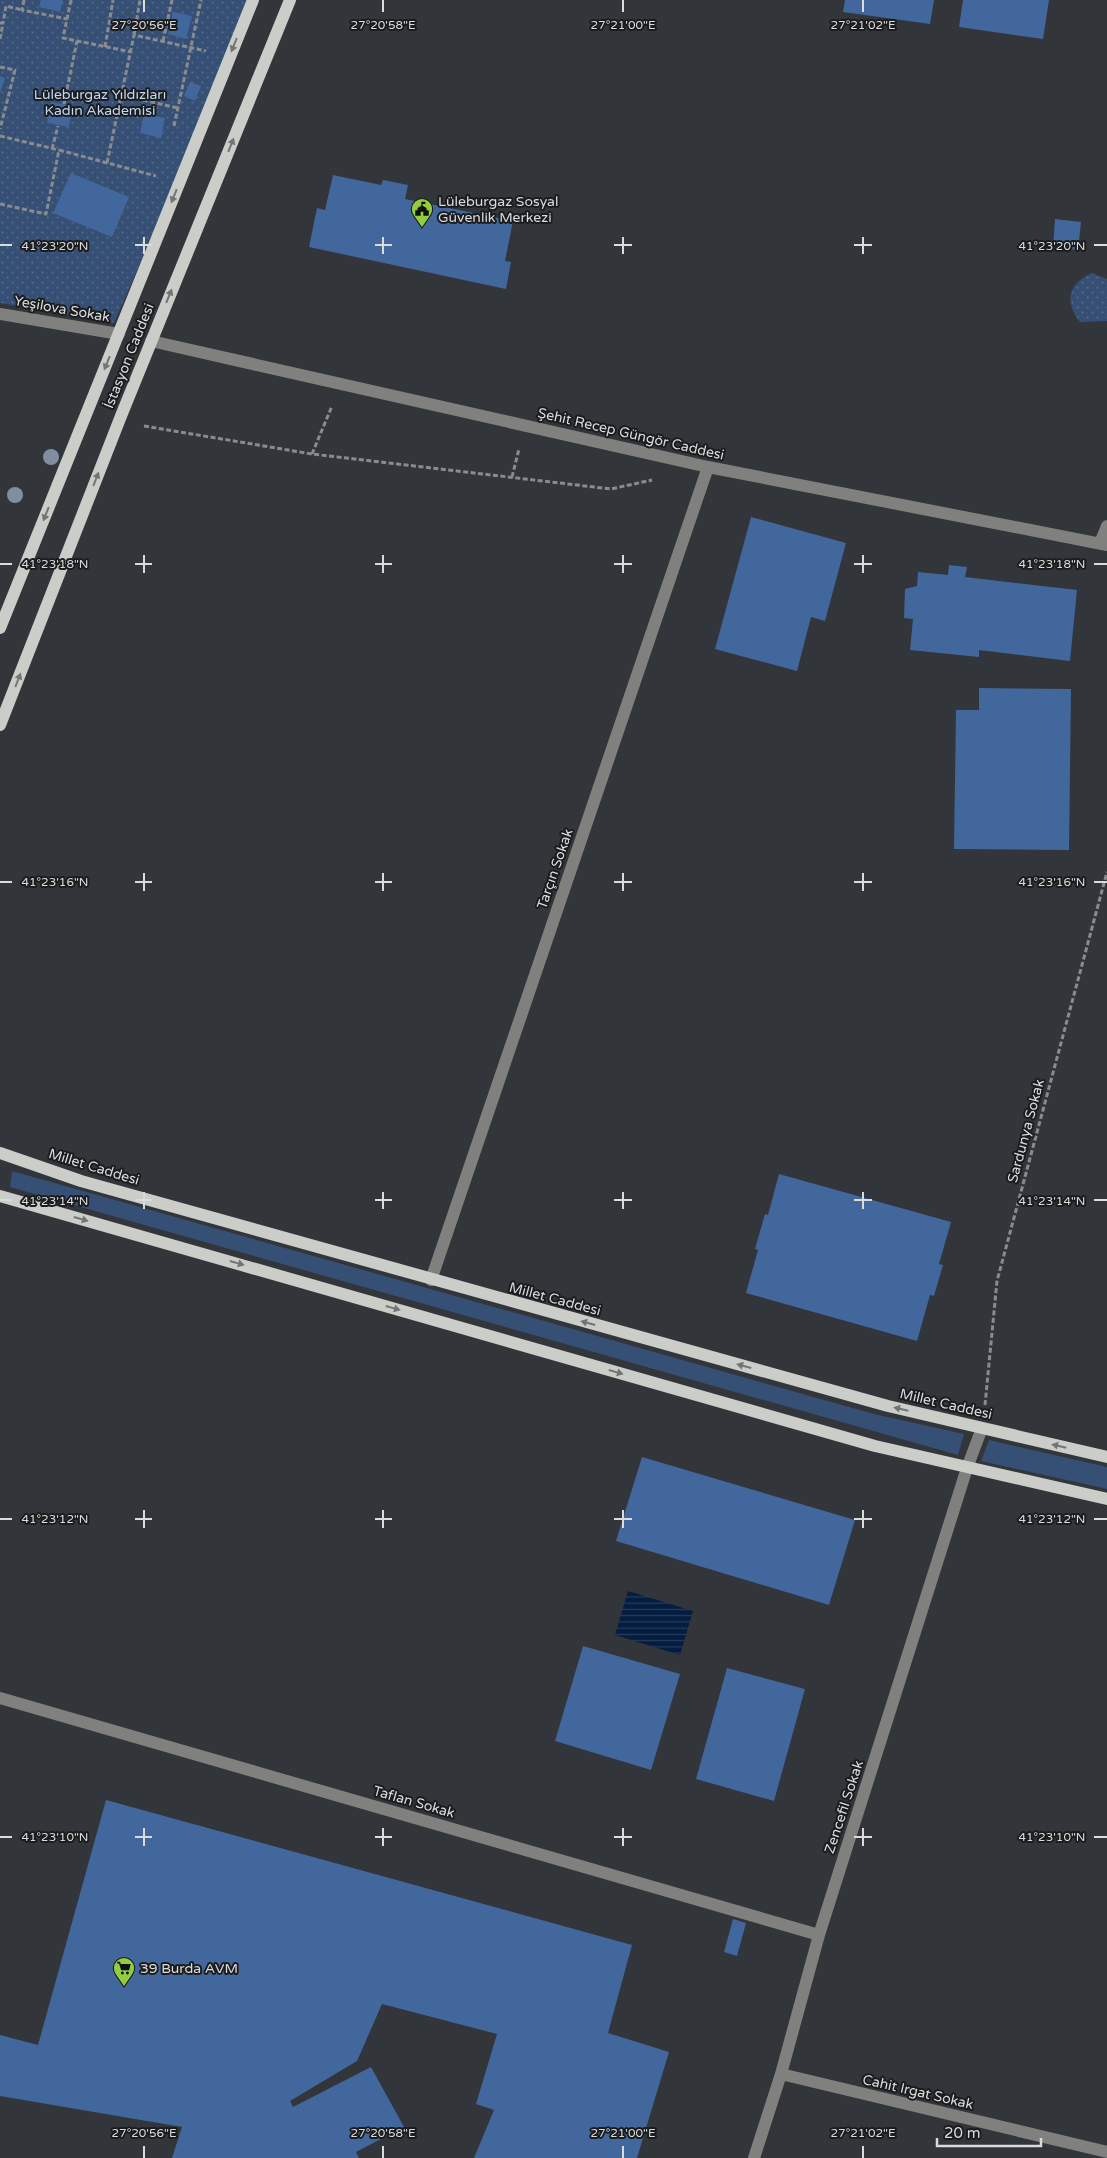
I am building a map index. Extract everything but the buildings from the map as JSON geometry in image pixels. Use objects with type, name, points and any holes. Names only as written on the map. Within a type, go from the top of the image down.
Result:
[{"type":"main road","name":"İstasyon Caddesi","points":[[0,628],[120,334],[252,0]]},
{"type":"main road","name":"İstasyon Caddesi","points":[[0,725],[151,341],[290,0]]},
{"type":"main road","name":"Millet Caddesi","points":[[0,1153],[81,1180],[431,1280],[888,1406],[1107,1457]]},
{"type":"main road","points":[[0,1196],[876,1446],[1107,1499]]},
{"type":"street","name":"Yeşilova Sokak","points":[[0,314],[120,334]]},
{"type":"street","name":"Şehit Recep Güngör Caddesi","points":[[151,341],[708,467],[1103,544]]},
{"type":"street","name":"Tarçın Sokak","points":[[431,1280],[708,467]]},
{"type":"street","points":[[1103,544],[1107,526]]},
{"type":"street","name":"Zencefil Sokak","points":[[754,2158],[780,2074],[819,1934],[967,1468],[982,1428]]},
{"type":"street","name":"Taflan Sokak","points":[[0,1698],[819,1934]]},
{"type":"street","name":"Cahit Irgat Sokak","points":[[780,2074],[1107,2152]]},
{"type":"path","points":[[22,10],[24,0]]},
{"type":"path","points":[[70,0],[63,38],[131,52]]},
{"type":"path","points":[[105,46],[113,0]]},
{"type":"path","points":[[107,163],[140,0]]},
{"type":"path","points":[[163,41],[172,0]]},
{"type":"path","points":[[172,134],[201,0]]},
{"type":"path","points":[[0,39],[6,6],[67,19]]},
{"type":"path","points":[[134,35],[191,48]]},
{"type":"path","points":[[64,104],[77,41]]},
{"type":"path","points":[[0,67],[15,70],[0,129]]},
{"type":"path","points":[[121,95],[178,108]]},
{"type":"path","points":[[52,148],[58,126]]},
{"type":"path","points":[[0,136],[163,177]]},
{"type":"path","points":[[0,204],[46,214],[60,150]]},
{"type":"path","points":[[312,454],[340,384]]},
{"type":"path","points":[[138,424],[312,454],[611,490],[659,478]]},
{"type":"path","name":"Sardunya Sokak","points":[[982,1428],[997,1281],[1107,872]]},
{"type":"green space","name":"Lüleburgaz Yıldızları Kadın Akademisi","points":[[0,0],[248,0],[217,89],[114,323],[0,303]]},
{"type":"green space","points":[[1092,273],[1107,279],[1107,321],[1080,322],[1072,307],[1071,294],[1078,282]]},
{"type":"green space","points":[[12,1171],[874,1414],[964,1434],[958,1455],[10,1187]]},
{"type":"green space","points":[[989,1440],[1107,1467],[1107,1489],[981,1461]]},
{"type":"shaded area","points":[[628,1591],[693,1611],[680,1655],[615,1635]]},
{"type":"place","name":"Lüleburgaz Sosyal Güvenlik Merkezi","points":[[422,228]]},
{"type":"place","name":"39 Burda AVM","points":[[124,1987]]}]
